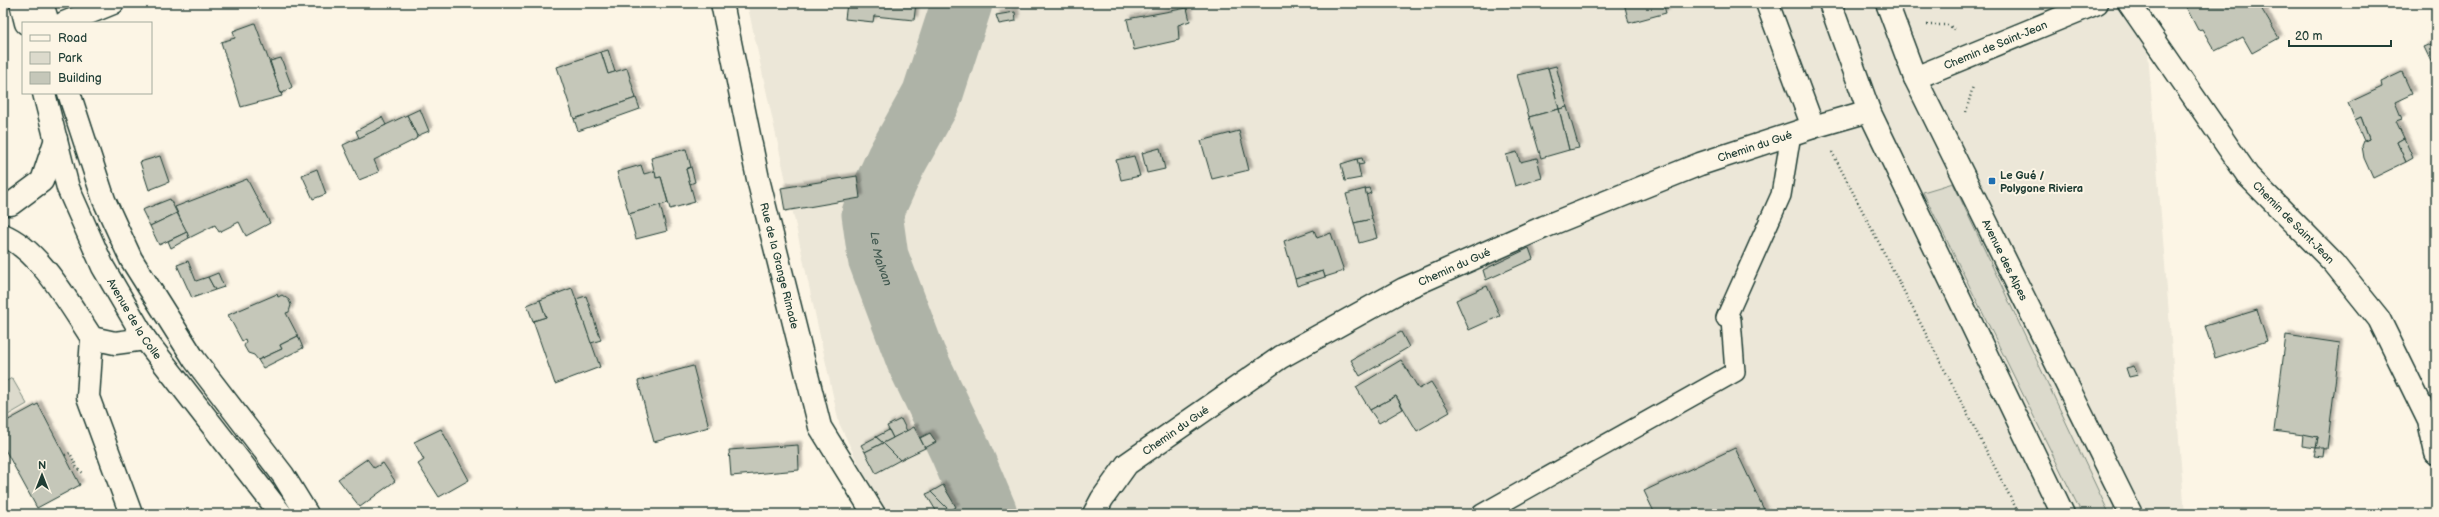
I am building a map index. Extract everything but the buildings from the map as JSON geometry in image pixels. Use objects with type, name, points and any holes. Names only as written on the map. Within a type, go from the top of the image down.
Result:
[{"type":"street","points":[[21,3],[26,22]]},
{"type":"street","points":[[42,3],[48,22]]},
{"type":"street","points":[[66,22],[113,3]]},
{"type":"street","name":"Rue de la Grange Rimade","points":[[722,3],[758,180],[820,426],[874,514]]},
{"type":"street","points":[[1767,3],[1813,126]]},
{"type":"street","points":[[1830,3],[1869,111],[2063,514]]},
{"type":"street","name":"Avenue des Alpes","points":[[1887,3],[1915,78],[2131,514]]},
{"type":"street","name":"Chemin de Saint-Jean","points":[[1915,78],[2098,3]]},
{"type":"street","name":"Chemin de Saint-Jean","points":[[2129,3],[2248,176],[2334,263],[2378,319],[2429,421],[2436,453]]},
{"type":"street","name":"Avenue de la Colle","points":[[44,94],[68,188],[103,267],[145,339],[280,514]]},
{"type":"street","points":[[69,94],[104,200],[131,259],[194,359],[283,475],[307,514]]},
{"type":"street","name":"Chemin du Gué","points":[[1094,514],[1102,499],[1127,464],[1282,357],[1404,289],[1544,227],[1700,164],[1813,126],[1869,111]]},
{"type":"street","points":[[3,204],[11,204],[42,181],[56,139]]},
{"type":"street","points":[[3,235],[11,238],[47,271],[92,338],[88,397],[127,513]]},
{"type":"street","points":[[92,338],[115,343],[145,339]]},
{"type":"lane","points":[[1482,514],[1735,372],[1731,320],[1726,318],[1781,195],[1791,134]]},
{"type":"path","points":[[1843,170],[2019,514]]},
{"type":"path","points":[[65,455],[70,453],[77,468],[83,474],[87,474]]},
{"type":"shaded area","points":[[747,3],[2144,3],[2185,514],[882,514],[839,423]]},
{"type":"green space","points":[[1953,183],[2110,514],[2082,514],[1923,192]]},
{"type":"green space","points":[[12,378],[27,404],[3,418],[3,383]]},
{"type":"waterway","name":"Le Malvan","points":[[962,3],[932,96],[896,161],[872,214],[878,257],[916,358],[960,450],[987,514]]},
{"type":"place","name":"Le Gué / Polygone Riviera","points":[[1992,181]]}]
